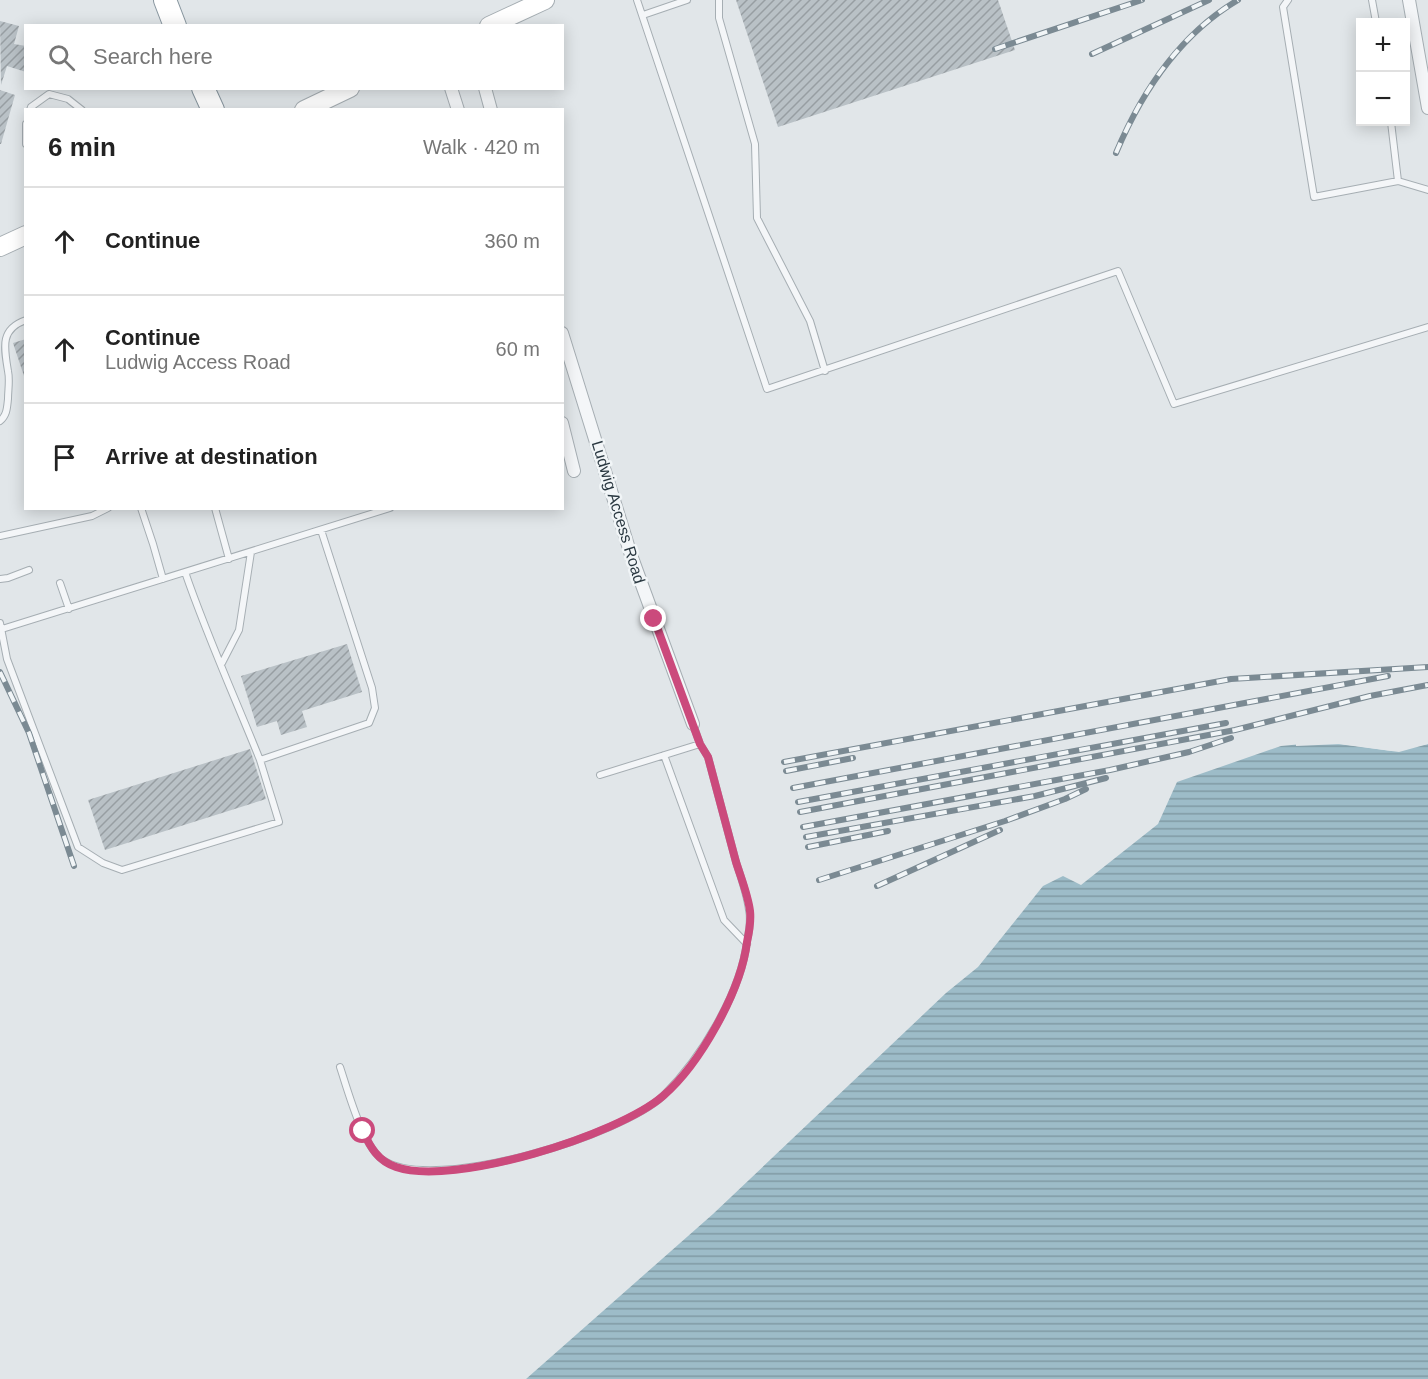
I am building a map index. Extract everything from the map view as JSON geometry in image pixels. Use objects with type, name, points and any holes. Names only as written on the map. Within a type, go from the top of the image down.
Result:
[{"type":"highway","points":[[165,0],[174,24]]},
{"type":"highway","points":[[204,90],[212,108]]},
{"type":"main road","points":[[493,24],[545,0]]},
{"type":"main road","points":[[308,108],[346,90]]},
{"type":"main road","points":[[0,247],[24,236]]},
{"type":"street","points":[[1409,0],[1428,108]]},
{"type":"street","points":[[452,90],[457,108]]},
{"type":"street","points":[[485,90],[490,108]]},
{"type":"street","name":"Ludwig Access Road","points":[[564,339],[631,555],[693,724]]},
{"type":"street","points":[[564,438],[566,453],[574,471]]},
{"type":"lane","points":[[637,0],[767,389],[1118,271],[1174,404],[1428,327]]},
{"type":"lane","points":[[643,15],[687,0]]},
{"type":"lane","points":[[719,0],[719,18],[755,144],[757,218],[810,321],[825,371]]},
{"type":"lane","points":[[1288,0],[1283,7],[1314,197],[1398,182],[1428,190]]},
{"type":"lane","points":[[1372,0],[1375,18]]},
{"type":"lane","points":[[32,108],[49,94],[68,99],[79,108]]},
{"type":"lane","points":[[1391,126],[1398,182]]},
{"type":"lane","points":[[0,421],[7,409],[9,373],[4,344],[6,333],[15,324],[24,321]]},
{"type":"lane","points":[[0,536],[92,516],[104,510]]},
{"type":"lane","points":[[142,510],[163,579]]},
{"type":"lane","points":[[216,510],[229,559]]},
{"type":"lane","points":[[185,572],[200,615],[222,663],[260,760],[279,822],[122,870],[103,863],[78,848],[7,659],[1,626],[69,609],[185,572],[384,510]]},
{"type":"lane","points":[[260,760],[369,723],[375,708],[372,688],[321,530]]},
{"type":"lane","points":[[222,663],[239,630],[251,552]]},
{"type":"lane","points":[[0,579],[29,570]]},
{"type":"lane","points":[[60,583],[69,609]]},
{"type":"lane","points":[[340,1067],[370,1147],[381,1159],[395,1167],[416,1171],[478,1168],[526,1156],[624,1120],[663,1096],[697,1058],[722,1016],[738,976],[747,944],[750,911],[708,757],[700,744],[693,724]]},
{"type":"lane","points":[[600,775],[700,744]]},
{"type":"lane","points":[[664,755],[724,920],[747,944]]},
{"type":"water","points":[[1323,742],[1399,752],[1428,744],[1428,1379],[526,1379],[713,1214],[946,993],[978,967],[1043,886],[1063,876],[1081,885],[1158,824],[1177,782],[1281,746]]},
{"type":"pier","points":[[1323,739],[1399,749],[1427,741],[1428,744],[1392,751],[1341,744],[1296,746],[1296,741]]},
{"type":"building","points":[[736,0],[998,0],[1015,50],[778,127]]},
{"type":"building","points":[[0,21],[19,26],[14,44],[24,46],[24,71],[7,66],[1,85]]},
{"type":"building","points":[[0,90],[15,95],[1,144],[0,144]]},
{"type":"building","points":[[24,340],[24,376],[13,343]]},
{"type":"building","points":[[347,644],[362,692],[302,711],[307,727],[281,735],[277,721],[257,727],[241,676]]},
{"type":"building","points":[[250,749],[266,799],[105,850],[88,800]]},
{"type":"railway","points":[[995,49],[1142,0]]},
{"type":"railway","points":[[1092,54],[1209,0]]},
{"type":"railway","points":[[1116,153],[1150,87],[1180,47],[1217,14],[1238,0]]},
{"type":"railway","points":[[784,762],[1231,679],[1428,667]]},
{"type":"railway","points":[[0,672],[29,733],[74,866]]},
{"type":"railway","points":[[793,788],[1388,676]]},
{"type":"railway","points":[[800,812],[1235,730],[1370,696],[1428,685]]},
{"type":"railway","points":[[798,802],[1226,723]]},
{"type":"railway","points":[[803,827],[1110,770],[1189,752],[1231,738]]},
{"type":"railway","points":[[786,771],[853,758]]},
{"type":"railway","points":[[806,837],[1035,796],[1106,778]]},
{"type":"railway","points":[[819,880],[1005,821],[1086,789]]},
{"type":"railway","points":[[877,886],[1000,830]]},
{"type":"railway","points":[[808,847],[888,831]]},
{"type":"route","points":[[363,1131],[370,1147],[381,1159],[395,1167],[416,1171],[478,1168],[526,1156],[624,1120],[663,1096],[697,1058],[722,1016],[743,960],[750,911],[708,757],[700,744],[654,619]]}]
